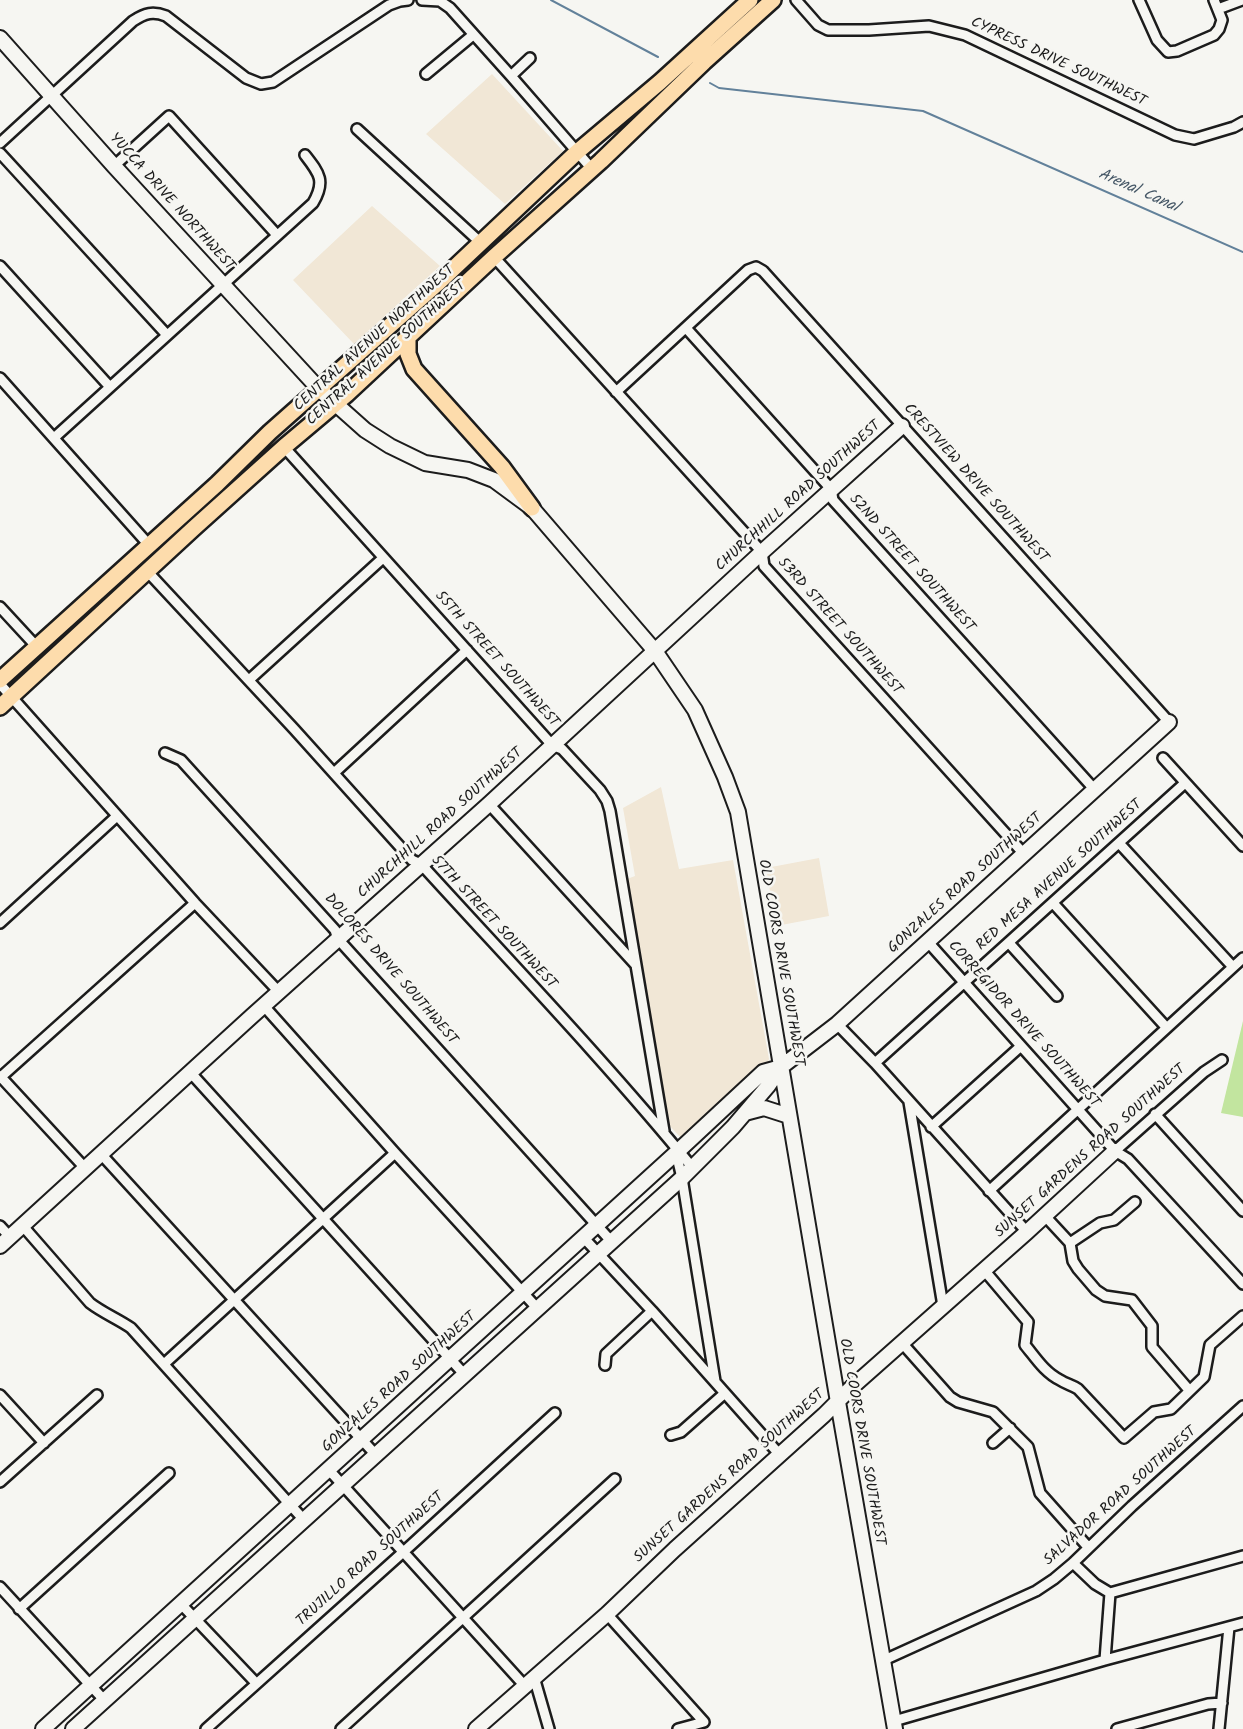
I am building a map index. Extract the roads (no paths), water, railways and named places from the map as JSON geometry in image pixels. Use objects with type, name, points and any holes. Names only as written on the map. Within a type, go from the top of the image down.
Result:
[{"type":"main road","name":"CENTRAL AVENUE NORTHWEST","points":[[0,682],[36,646],[217,484],[270,432],[482,243],[577,152],[660,82],[750,0]]},
{"type":"main road","name":"CENTRAL AVENUE SOUTHWEST","points":[[6,702],[147,571],[592,169],[773,0]]},
{"type":"main road","points":[[408,337],[408,354],[414,369],[502,467],[532,508]]},
{"type":"street","points":[[0,143],[133,21],[150,12],[166,16],[246,78],[261,84],[273,82],[382,9],[408,0]]},
{"type":"street","points":[[422,0],[441,1],[450,8],[592,169]]},
{"type":"street","name":"CYPRESS DRIVE SOUTHWEST","points":[[796,0],[818,25],[828,30],[929,26],[965,35],[1175,135],[1194,139],[1243,122]]},
{"type":"street","points":[[1138,0],[1157,40],[1168,52],[1177,51],[1214,35],[1222,20],[1216,5],[1242,0]]},
{"type":"street","points":[[426,74],[473,35]]},
{"type":"street","name":"YUCCA DRIVE NORTHWEST","points":[[0,38],[222,285],[319,389]]},
{"type":"street","points":[[511,76],[530,58]]},
{"type":"street","points":[[114,166],[169,116],[277,235]]},
{"type":"street","points":[[357,129],[482,243]]},
{"type":"street","points":[[0,153],[167,335]]},
{"type":"street","points":[[55,438],[313,203],[320,192],[321,184],[319,174],[305,154]]},
{"type":"street","name":"53RD STREET SOUTHWEST","points":[[494,257],[762,552],[764,566],[1024,854]]},
{"type":"street","points":[[0,266],[110,387]]},
{"type":"street","name":"CRESTVIEW DRIVE SOUTHWEST","points":[[686,328],[748,270],[756,267],[763,271],[1170,722]]},
{"type":"street","points":[[616,392],[686,328]]},
{"type":"street","name":"52ND STREET SOUTHWEST","points":[[686,328],[831,489],[833,500],[1095,790]]},
{"type":"street","points":[[0,378],[149,544]]},
{"type":"street","name":"OLD COORS DRIVE SOUTHWEST","points":[[319,389],[365,430],[390,446],[425,463],[468,470],[494,480],[532,508],[655,651],[695,710],[725,777],[738,812],[882,1661],[895,1725]]},
{"type":"street","name":"CHURCHHILL ROAD SOUTHWEST","points":[[5,1241],[489,804],[902,426]]},
{"type":"street","name":"55TH STREET SOUTHWEST","points":[[284,447],[552,745],[562,749],[600,790],[607,801],[664,1131]]},
{"type":"street","points":[[249,680],[383,558]]},
{"type":"street","name":"57TH STREET SOUTHWEST","points":[[147,571],[412,860],[421,864],[664,1131],[677,1152],[692,1167]]},
{"type":"street","points":[[0,607],[36,646]]},
{"type":"street","points":[[334,773],[467,650]]},
{"type":"street","points":[[0,682],[6,702],[117,816],[279,992]]},
{"type":"street","name":"GONZALES ROAD SOUTHWEST","points":[[73,1729],[682,1178],[733,1127],[781,1067],[837,1024],[1170,722]]},
{"type":"street","name":"DOLORES DRIVE SOUTHWEST","points":[[165,753],[181,760],[335,930],[338,939],[611,1241]]},
{"type":"street","points":[[1163,758],[1243,846]]},
{"type":"street","name":"RED MESA AVENUE SOUTHWEST","points":[[875,1063],[1185,783]]},
{"type":"street","points":[[489,804],[635,964]]},
{"type":"street","points":[[0,923],[117,816]]},
{"type":"street","points":[[1119,843],[1233,967]]},
{"type":"street","points":[[85,1168],[1,1077],[195,903]]},
{"type":"street","points":[[1053,903],[1166,1027]]},
{"type":"street","name":"CORREGIDOR DRIVE SOUTHWEST","points":[[927,942],[1115,1151],[1128,1159],[1243,1284]]},
{"type":"street","points":[[1009,943],[1057,996]]},
{"type":"street","points":[[989,1191],[1243,958]]},
{"type":"street","points":[[264,1005],[537,1308]]},
{"type":"street","points":[[837,1024],[1027,1232]]},
{"type":"street","points":[[931,1127],[1021,1046]]},
{"type":"street","name":"SUNSET GARDENS ROAD SOUTHWEST","points":[[476,1729],[607,1614],[675,1549],[1155,1114],[1204,1072],[1222,1060]]},
{"type":"street","name":"GONZALES ROAD SOUTHWEST","points":[[43,1729],[763,1072],[781,1067]]},
{"type":"street","points":[[190,1072],[464,1374]]},
{"type":"street","points":[[909,1102],[943,1306]]},
{"type":"street","points":[[745,1113],[764,1108],[789,1116]]},
{"type":"street","points":[[1155,1114],[1243,1211]]},
{"type":"street","points":[[677,1152],[716,1382]]},
{"type":"street","points":[[164,1364],[396,1153]]},
{"type":"street","points":[[100,1154],[375,1454]]},
{"type":"street","points":[[1070,1243],[1100,1223],[1114,1220],[1135,1202]]},
{"type":"street","points":[[1045,1216],[1070,1243],[1073,1261],[1096,1290],[1105,1296],[1132,1300],[1140,1309],[1152,1326],[1152,1347],[1190,1390]]},
{"type":"street","points":[[22,1225],[90,1303],[131,1328],[304,1520]]},
{"type":"street","points":[[0,1226],[5,1241]]},
{"type":"street","points":[[583,1237],[780,1455]]},
{"type":"street","points":[[984,1270],[1028,1322],[1025,1345],[1038,1361],[1059,1380],[1078,1389],[1124,1438],[1154,1412],[1171,1409],[1204,1377],[1210,1345],[1243,1316]]},
{"type":"street","points":[[605,1365],[606,1354],[652,1311]]},
{"type":"street","points":[[902,1344],[950,1397],[958,1402],[993,1412],[1028,1447],[1041,1493],[1088,1547]]},
{"type":"street","points":[[671,1435],[681,1432],[725,1393]]},
{"type":"street","points":[[0,1395],[44,1443]]},
{"type":"street","points":[[0,1482],[97,1395]]},
{"type":"street","name":"SALVADOR ROAD SOUTHWEST","points":[[882,1661],[1036,1591],[1054,1579],[1243,1406]]},
{"type":"street","name":"TRUJILLO ROAD SOUTHWEST","points":[[206,1729],[555,1413]]},
{"type":"street","points":[[993,1443],[1010,1428]]},
{"type":"street","points":[[329,1470],[464,1618],[529,1681],[549,1729]]},
{"type":"street","points":[[19,1610],[169,1473]]},
{"type":"street","points":[[341,1729],[615,1479]]},
{"type":"street","points":[[1073,1563],[1095,1584],[1110,1593],[1243,1556]]},
{"type":"street","points":[[0,1587],[105,1701]]},
{"type":"street","points":[[1105,1660],[1110,1593]]},
{"type":"street","points":[[181,1604],[256,1683]]},
{"type":"street","points":[[607,1614],[704,1722],[678,1729]]},
{"type":"street","points":[[895,1725],[1105,1660],[1243,1623]]},
{"type":"street","points":[[1219,1729],[1229,1627]]},
{"type":"street","points":[[1117,1729],[1208,1704],[1221,1703]]},
{"type":"waterway","name":"Arenal Canal","points":[[551,0],[658,57]]},
{"type":"waterway","points":[[710,83],[719,88],[923,111],[1243,252]]}]
